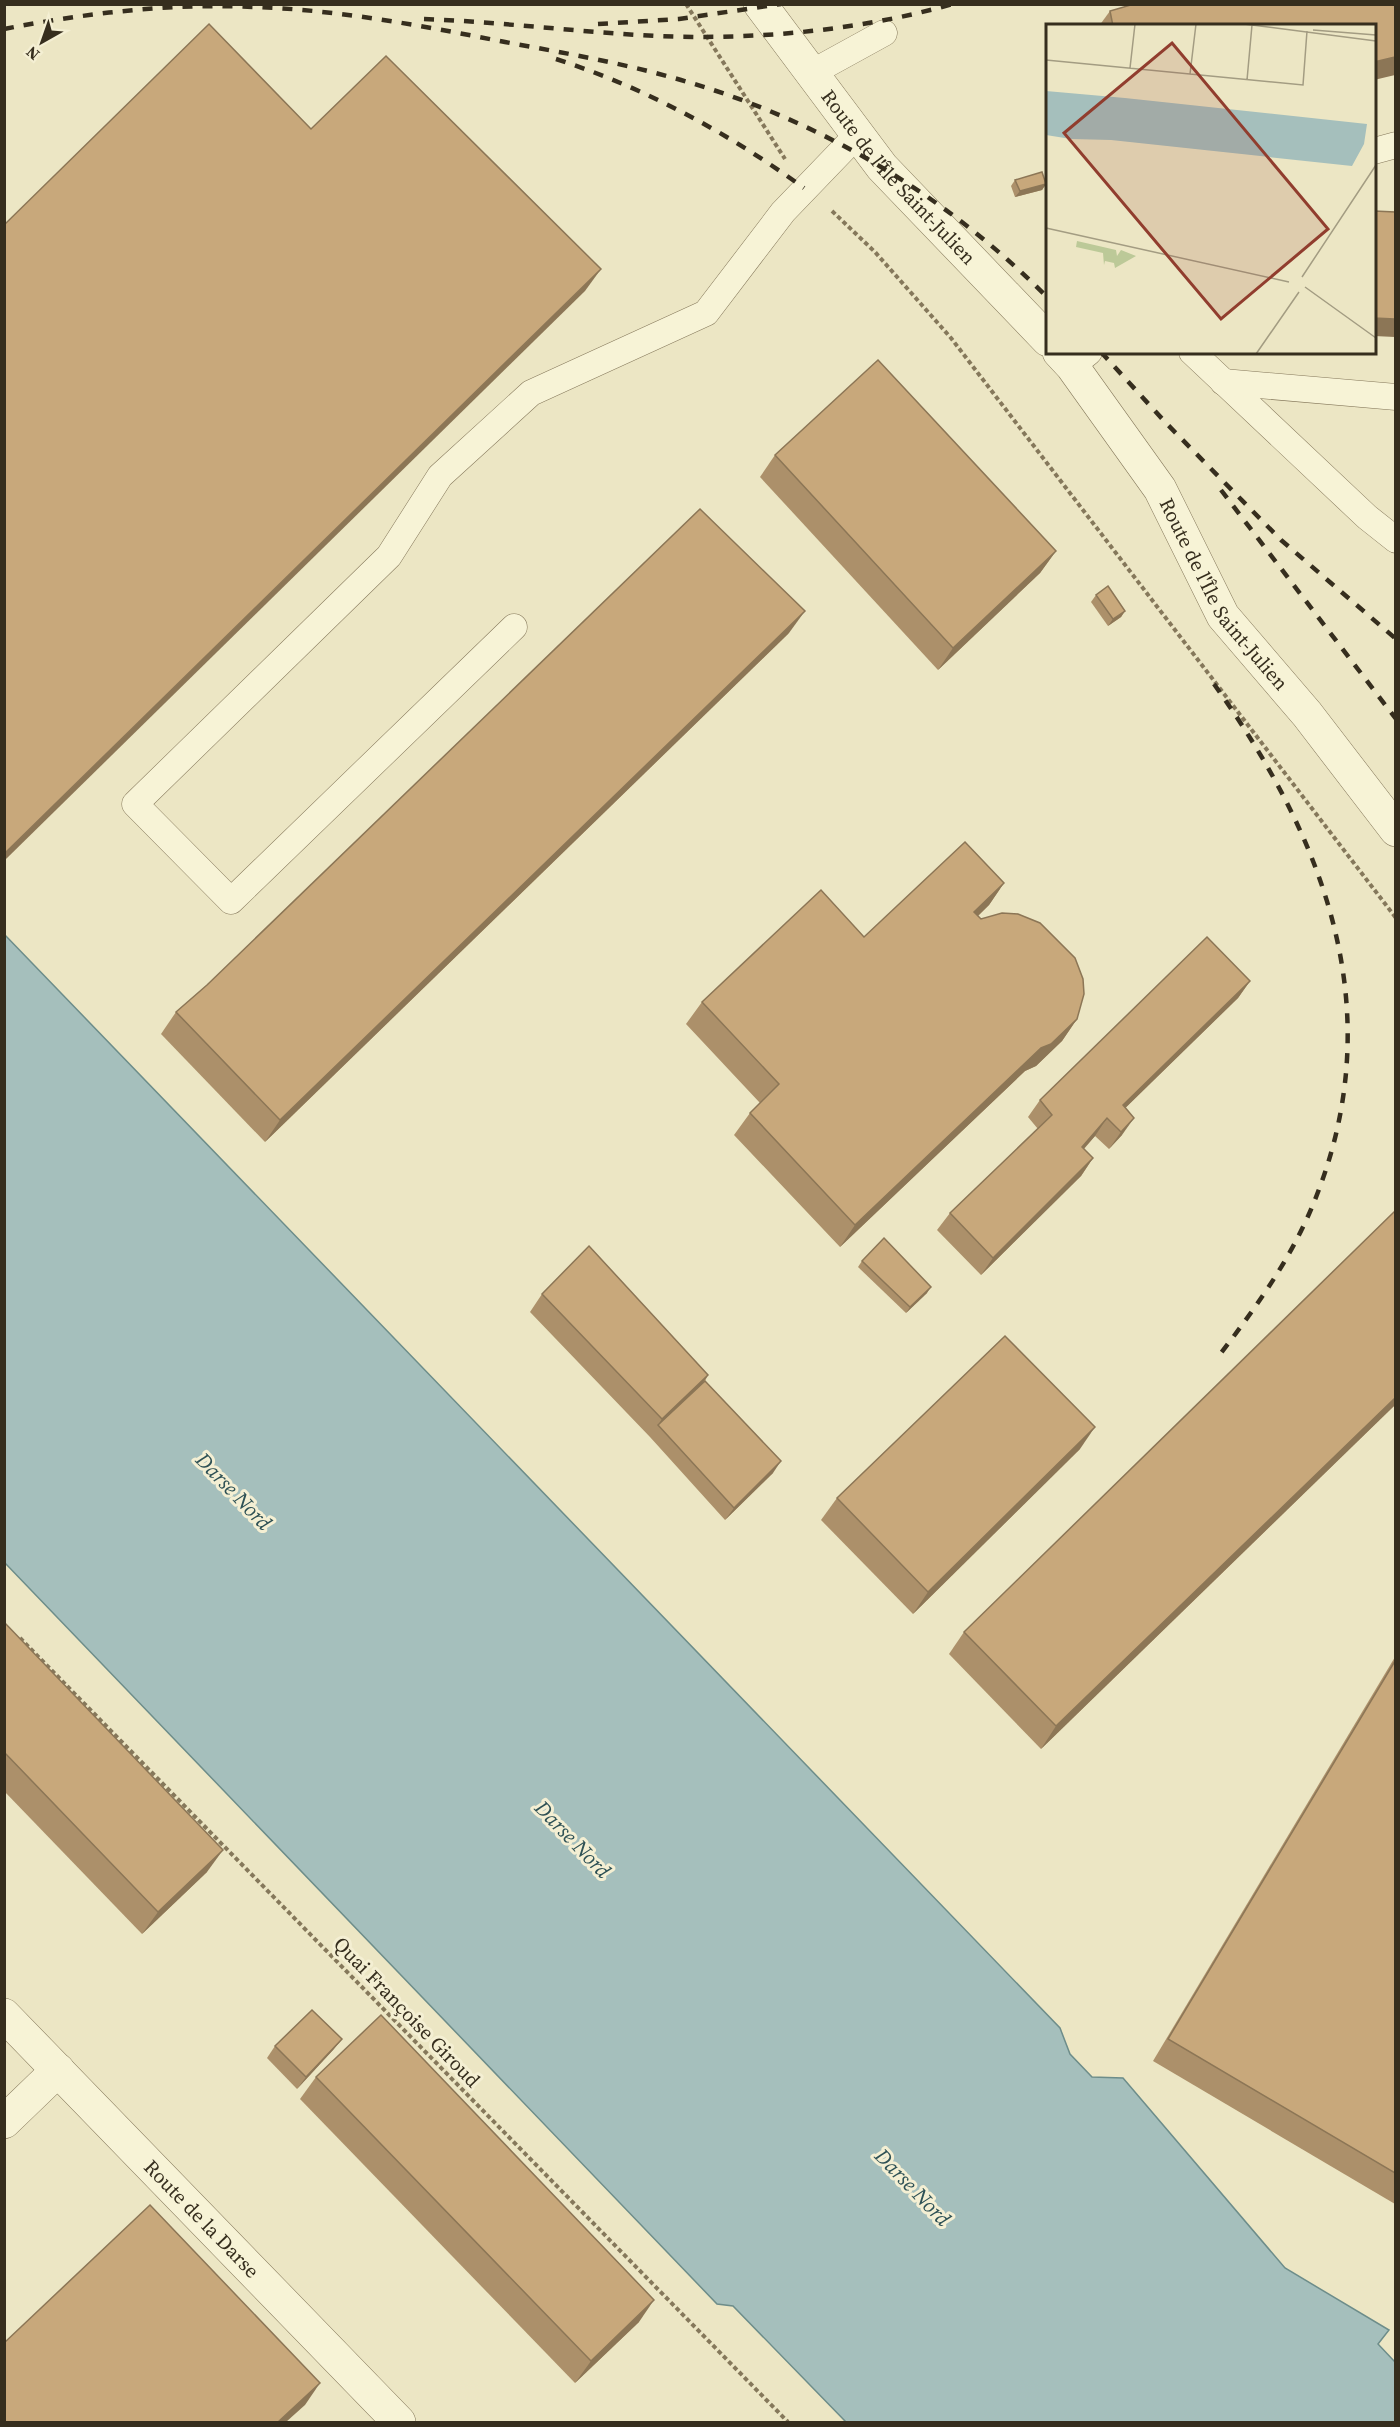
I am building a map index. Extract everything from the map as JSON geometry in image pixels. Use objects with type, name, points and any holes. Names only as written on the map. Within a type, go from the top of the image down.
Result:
[{"type":"street","name":"Route de l'Île Saint-Julien","points":[[760,4],[882,167],[1046,339]]},
{"type":"street","name":"Route de l'Île Saint-Julien","points":[[1073,357],[1160,489],[1223,615],[1307,714],[1395,830]]},
{"type":"street","name":"Route de la Darse","points":[[4,2015],[399,2422]]},
{"type":"street","points":[[4,2122],[58,2070]]},
{"type":"lane","points":[[813,72],[884,33]]},
{"type":"lane","points":[[514,627],[231,901],[135,804],[389,556],[440,476],[531,393],[706,314],[783,212],[858,134]]},
{"type":"lane","points":[[1376,150],[1395,145]]},
{"type":"lane","points":[[1194,354],[1367,517],[1395,540]]},
{"type":"lane","points":[[1223,382],[1395,397]]},
{"type":"path","points":[[686,4],[804,188],[876,252],[951,338],[1395,918]]},
{"type":"path","name":"Quai Françoise Giroud","points":[[13,1631],[788,2422]]},
{"type":"water","name":"Darse Nord","points":[[4,934],[1060,2028],[1070,2054],[1092,2077],[1123,2078],[1285,2268],[1389,2330],[1378,2344],[1395,2362],[1395,2422],[846,2422],[733,2306],[717,2304],[5,1563]]},
{"type":"building","points":[[1134,4],[1395,4],[1395,57],[1376,62],[1376,24],[1113,24],[1110,11]]},
{"type":"building","points":[[209,24],[311,129],[386,56],[601,269],[4,854],[4,225]]},
{"type":"building","points":[[1042,172],[1046,184],[1020,191],[1015,180]]},
{"type":"building","points":[[1376,211],[1395,212],[1395,319],[1376,318]]},
{"type":"building","points":[[878,360],[1056,551],[953,648],[775,455]]},
{"type":"building","points":[[700,509],[805,611],[280,1120],[176,1012],[207,985]]},
{"type":"building","points":[[1108,586],[1125,611],[1113,619],[1096,595]]},
{"type":"building","points":[[965,842],[1004,883],[974,912],[981,919],[1002,913],[1018,914],[1040,923],[1075,958],[1083,979],[1084,994],[1077,1019],[1051,1044],[1041,1048],[855,1225],[750,1113],[779,1084],[702,1002],[821,890],[864,937]]},
{"type":"building","points":[[1207,937],[1250,981],[1123,1105],[1134,1118],[1121,1132],[1107,1118],[1082,1147],[1093,1158],[993,1258],[950,1213],[1052,1115],[1040,1100]]},
{"type":"building","points":[[1395,1211],[1395,1398],[1056,1726],[964,1632]]},
{"type":"building","points":[[884,1238],[931,1287],[910,1307],[862,1261]]},
{"type":"building","points":[[589,1246],[708,1375],[662,1419],[542,1294]]},
{"type":"building","points":[[1005,1336],[1095,1427],[928,1592],[837,1498]]},
{"type":"building","points":[[705,1381],[781,1461],[734,1508],[658,1425]]},
{"type":"building","points":[[4,1622],[223,1850],[158,1912],[4,1752]]},
{"type":"building","points":[[1395,1661],[1395,2173],[1168,2039]]},
{"type":"building","points":[[312,2010],[342,2039],[306,2077],[275,2046]]},
{"type":"building","points":[[381,2015],[654,2300],[591,2361],[316,2077]]},
{"type":"building","points":[[150,2205],[320,2383],[278,2422],[4,2422],[4,2343]]},
{"type":"railway","points":[[598,24],[679,19],[781,4]]},
{"type":"railway","points":[[424,19],[656,36],[768,35],[880,21],[953,4]]},
{"type":"railway","points":[[4,29],[129,10],[192,6],[318,11],[412,25],[593,59],[659,74],[783,116],[878,165],[924,194],[967,226],[1046,296]]},
{"type":"railway","points":[[556,59],[622,84],[685,114],[746,149],[804,188]]},
{"type":"railway","points":[[1103,354],[1166,423],[1281,540],[1396,639]]},
{"type":"railway","points":[[1221,490],[1396,719]]},
{"type":"railway","points":[[1214,684],[1254,745],[1289,806],[1316,869],[1336,934],[1346,1000],[1346,1067],[1335,1136],[1312,1207],[1282,1266],[1218,1357]]}]
